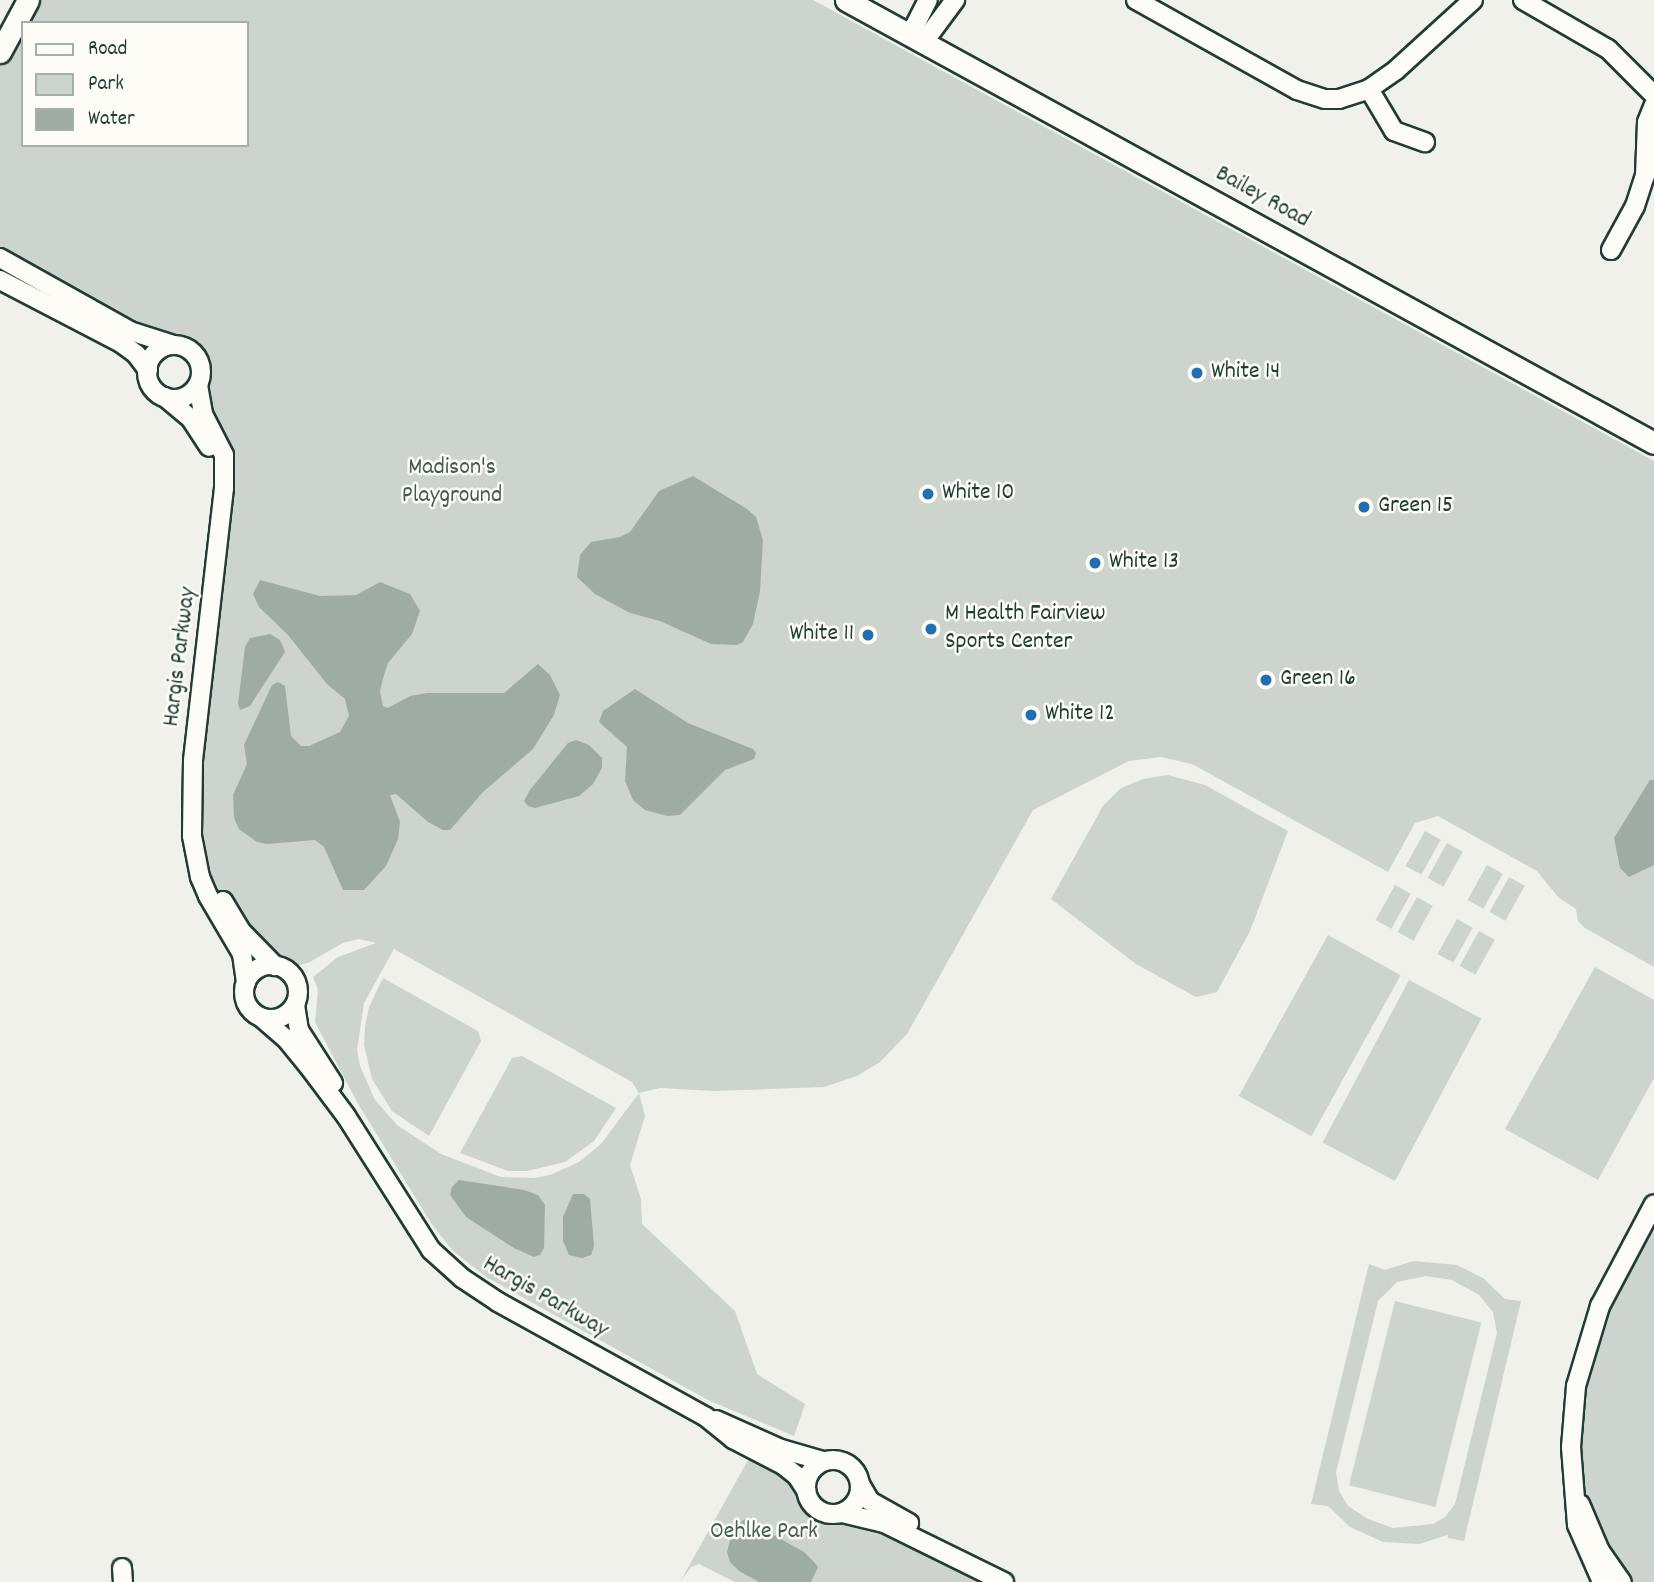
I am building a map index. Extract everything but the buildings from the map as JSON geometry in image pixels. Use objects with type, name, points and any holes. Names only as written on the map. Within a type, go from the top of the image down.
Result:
[{"type":"main road","points":[[0,52],[28,0]]},
{"type":"main road","name":"Bailey Road","points":[[846,0],[1654,443]]},
{"type":"street","points":[[917,39],[928,0]]},
{"type":"street","points":[[917,39],[955,0]]},
{"type":"street","points":[[1136,0],[1310,95],[1339,99],[1369,89],[1396,70],[1473,0]]},
{"type":"street","points":[[1523,0],[1608,49],[1654,95]]},
{"type":"street","points":[[1369,89],[1394,131],[1425,142]]},
{"type":"street","points":[[1611,250],[1635,206],[1645,176],[1647,122],[1654,106]]},
{"type":"street","points":[[0,258],[130,331],[187,348],[197,357],[201,372],[198,385],[180,398],[165,397]]},
{"type":"street","points":[[0,280],[121,343],[136,354],[148,370],[152,387],[191,419],[222,467]]},
{"type":"street","points":[[148,370],[159,350],[174,345]]},
{"type":"street","name":"Hargis Parkway","points":[[198,385],[203,414],[224,455],[223,502],[190,796],[192,836],[208,896],[242,954],[246,982]]},
{"type":"street","name":"Hargis Parkway","points":[[197,852],[241,931],[275,966]]},
{"type":"street","points":[[275,966],[294,979],[298,995],[295,1005],[284,1016],[262,1018],[248,1007],[245,999],[246,982],[257,969],[275,966]]},
{"type":"street","name":"Hargis Parkway","points":[[295,1005],[299,1030],[337,1091],[346,1116]]},
{"type":"street","name":"Hargis Parkway","points":[[262,1018],[288,1041],[346,1116],[431,1250],[462,1278],[498,1302],[706,1417],[733,1439],[783,1465],[797,1476],[806,1490]]},
{"type":"street","points":[[1602,1582],[1577,1525],[1572,1447],[1576,1386],[1600,1306],[1654,1204]]},
{"type":"street","name":"Hargis Parkway","points":[[706,1417],[738,1427],[781,1449],[823,1461]]},
{"type":"street","points":[[967,1562],[956,1551],[870,1501],[858,1475],[846,1464],[823,1461],[809,1473],[806,1490],[812,1505],[818,1510],[884,1524],[1004,1582]]},
{"type":"street","points":[[842,1513],[856,1501],[860,1484]]},
{"type":"street","points":[[1575,1495],[1601,1551],[1622,1582]]},
{"type":"green space","name":"M Health Fairview Sports Center","points":[[28,0],[813,0],[1654,461],[1654,967],[1585,928],[1578,921],[1576,909],[1559,898],[1537,871],[1438,816],[1415,823],[1388,872],[1192,764],[1161,757],[1129,761],[1033,810],[907,1034],[880,1062],[857,1076],[824,1087],[714,1091],[660,1088],[639,1093],[645,1116],[630,1165],[641,1199],[642,1224],[735,1311],[757,1374],[805,1404],[794,1436],[708,1400],[486,1277],[452,1250],[431,1223],[357,1102],[315,1022],[318,990],[313,977],[338,957],[376,943],[359,939],[343,943],[308,963],[282,968],[229,912],[197,852],[192,836],[224,502],[200,365],[187,348],[161,342],[0,258],[0,52]],"holes":[[[394,949],[632,1082],[639,1093],[601,1144],[579,1162],[550,1175],[534,1178],[501,1177],[441,1154],[397,1125],[375,1100],[360,1066],[357,1050],[364,1003]]]},
{"type":"green space","points":[[1168,775],[1205,785],[1288,831],[1250,931],[1217,992],[1196,997],[1136,964],[1051,899],[1103,806],[1121,788],[1143,779]]},
{"type":"green space","points":[[1425,831],[1441,840],[1421,875],[1406,866]]},
{"type":"green space","points":[[1447,843],[1463,852],[1443,887],[1428,878]]},
{"type":"green space","points":[[1487,865],[1503,874],[1483,909],[1468,900]]},
{"type":"green space","points":[[1509,877],[1525,886],[1505,921],[1490,912]]},
{"type":"green space","points":[[1395,885],[1411,894],[1391,929],[1376,920]]},
{"type":"green space","points":[[1417,897],[1433,906],[1413,941],[1398,932]]},
{"type":"green space","points":[[1457,919],[1473,928],[1453,963],[1438,954]]},
{"type":"green space","points":[[1479,931],[1495,940],[1475,975],[1460,966]]},
{"type":"green space","points":[[1328,935],[1401,975],[1311,1136],[1239,1096]]},
{"type":"green space","points":[[1595,967],[1654,1000],[1654,1078],[1598,1180],[1505,1129]]},
{"type":"green space","points":[[383,978],[478,1031],[481,1041],[429,1136],[392,1111],[372,1079],[364,1045],[365,1027],[369,1007]]},
{"type":"green space","points":[[1409,980],[1481,1018],[1395,1181],[1323,1142]]},
{"type":"green space","points":[[522,1056],[616,1108],[594,1141],[565,1162],[527,1171],[508,1171],[460,1153],[512,1058]]},
{"type":"green space","points":[[1654,1204],[1654,1582],[1622,1582],[1588,1520],[1571,1447],[1589,1337]]},
{"type":"green space","points":[[1413,1261],[1457,1265],[1483,1278],[1505,1299],[1521,1301],[1464,1541],[1448,1538],[1448,1535],[1419,1544],[1383,1542],[1350,1527],[1328,1506],[1311,1504],[1369,1264],[1385,1270]],"holes":[[[1426,1276],[1452,1280],[1479,1295],[1493,1312],[1497,1333],[1455,1504],[1445,1517],[1433,1524],[1393,1528],[1368,1519],[1348,1506],[1339,1491],[1336,1472],[1378,1301],[1397,1282]]]},
{"type":"green space","points":[[1395,1301],[1481,1323],[1435,1507],[1349,1485]]},
{"type":"green space","name":"Oehlke Park","points":[[752,1453],[781,1468],[800,1490],[806,1504],[818,1514],[863,1522],[991,1582],[735,1582],[699,1564],[691,1567],[680,1582]]},
{"type":"water","points":[[693,476],[756,517],[763,540],[760,591],[753,624],[743,642],[737,645],[711,644],[660,621],[630,613],[595,594],[577,577],[580,555],[591,542],[620,537],[630,532],[659,491]]},
{"type":"water","points":[[260,580],[320,596],[356,595],[380,582],[410,594],[420,611],[412,634],[388,663],[384,675],[380,691],[383,706],[388,708],[410,696],[428,693],[504,693],[538,664],[550,675],[560,695],[554,715],[533,749],[483,792],[450,830],[443,830],[428,822],[396,794],[390,795],[400,822],[398,839],[386,866],[364,890],[343,890],[324,847],[315,840],[267,844],[257,842],[239,829],[234,818],[233,795],[247,764],[244,745],[272,685],[278,682],[285,686],[291,736],[301,746],[309,746],[340,732],[349,716],[345,699],[327,684],[288,635],[259,607],[253,594]]},
{"type":"water","points":[[270,634],[280,640],[285,652],[250,706],[240,710],[238,704],[245,647],[250,638]]},
{"type":"water","points":[[635,689],[688,723],[753,749],[756,753],[754,759],[725,770],[680,815],[667,816],[645,810],[633,800],[625,781],[627,747],[599,722],[603,711]]},
{"type":"water","points":[[576,740],[589,745],[602,758],[602,768],[593,784],[579,796],[535,808],[528,806],[524,801],[530,790],[568,743]]},
{"type":"water","points":[[1650,780],[1654,780],[1654,865],[1629,877],[1620,868],[1614,838]]},
{"type":"water","points":[[459,1180],[524,1190],[538,1195],[545,1205],[544,1248],[540,1255],[534,1257],[514,1248],[466,1217],[450,1195],[452,1187]]},
{"type":"water","points":[[573,1194],[584,1194],[590,1199],[594,1246],[591,1255],[582,1258],[569,1255],[563,1241],[563,1217]]},
{"type":"water","points":[[745,1519],[804,1552],[818,1567],[811,1582],[759,1582],[739,1571],[730,1562],[727,1552],[733,1528]]},
{"type":"place","name":"White 14","points":[[1197,373]]},
{"type":"place","name":"White 10","points":[[928,494]]},
{"type":"place","name":"Green 15","points":[[1364,507]]},
{"type":"place","name":"White 13","points":[[1095,563]]},
{"type":"place","name":"M Health Fairview Sports Center","points":[[931,629]]},
{"type":"place","name":"White 11","points":[[868,635]]},
{"type":"place","name":"Green 16","points":[[1266,680]]},
{"type":"place","name":"White 12","points":[[1031,715]]},
{"type":"park label","name":"Madison's Playground","points":[[452,483]]}]
